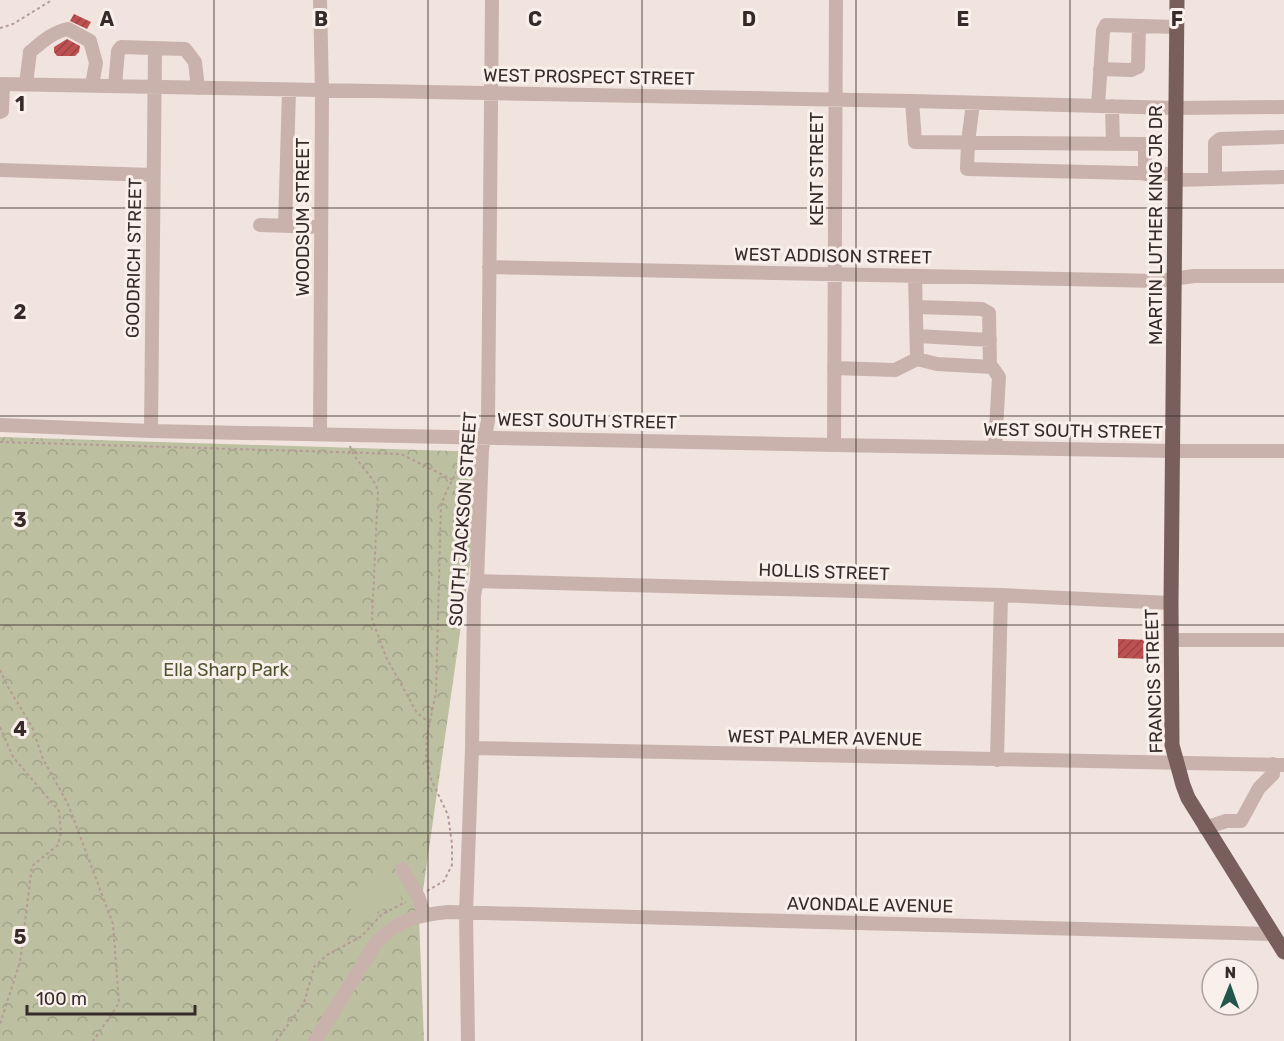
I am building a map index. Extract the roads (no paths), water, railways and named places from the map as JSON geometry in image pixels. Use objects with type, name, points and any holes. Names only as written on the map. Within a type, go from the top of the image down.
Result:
[{"type":"main road","name":"MARTIN LUTHER KING JR DR","points":[[1173,451],[1177,0]]},
{"type":"main road","name":"FRANCIS STREET","points":[[1173,451],[1172,745],[1182,784],[1205,828],[1284,951]]},
{"type":"street","name":"WOODSUM STREET","points":[[320,0],[322,91],[320,434]]},
{"type":"street","name":"SOUTH JACKSON STREET","points":[[468,1041],[466,913],[472,748],[474,595],[477,580],[482,449],[488,421],[492,0]]},
{"type":"street","name":"KENT STREET","points":[[834,445],[836,0]]},
{"type":"street","points":[[1113,144],[1100,69],[1103,31],[1106,25],[1177,27]]},
{"type":"street","points":[[1100,69],[1131,70],[1138,67],[1139,26]]},
{"type":"street","points":[[26,84],[30,52],[45,40],[68,29],[90,41],[96,63],[92,85]]},
{"type":"street","points":[[115,86],[118,51],[121,47],[185,49],[195,62],[198,88]]},
{"type":"street","name":"GOODRICH STREET","points":[[151,431],[155,48]]},
{"type":"street","name":"WEST PROSPECT STREET","points":[[2,84],[1176,108],[1284,106]]},
{"type":"street","points":[[0,112],[2,111],[2,84]]},
{"type":"street","points":[[285,226],[289,90]]},
{"type":"street","points":[[912,101],[915,142],[1145,144],[1145,174]]},
{"type":"street","points":[[973,103],[967,169],[1145,174],[1215,179],[1284,177]]},
{"type":"street","points":[[1215,179],[1215,143],[1220,140],[1284,137]]},
{"type":"street","points":[[0,170],[153,175]]},
{"type":"street","points":[[260,225],[321,227]]},
{"type":"street","name":"WEST ADDISON STREET","points":[[489,267],[1159,281],[1194,276],[1284,276]]},
{"type":"street","points":[[915,276],[917,359]]},
{"type":"street","points":[[916,307],[982,309],[988,313],[990,367]]},
{"type":"street","points":[[917,336],[990,340]]},
{"type":"street","points":[[834,368],[895,370],[917,359],[937,364],[992,367],[999,377],[995,447]]},
{"type":"street","name":"WEST SOUTH STREET","points":[[0,425],[151,431],[834,445],[1284,451]]},
{"type":"street","name":"HOLLIS STREET","points":[[477,580],[1001,595],[1171,603]]},
{"type":"street","points":[[997,760],[1001,595]]},
{"type":"street","points":[[1171,640],[1284,640]]},
{"type":"street","name":"WEST PALMER AVENUE","points":[[472,748],[1279,764]]},
{"type":"street","points":[[1205,828],[1226,821],[1241,821],[1259,788],[1279,764]]},
{"type":"street","points":[[402,868],[418,896],[424,915]]},
{"type":"street","name":"AVONDALE AVENUE","points":[[315,1041],[377,941],[409,918],[448,912],[1273,934]]},
{"type":"park label","name":"Ella Sharp Park","points":[[226,670]]}]
